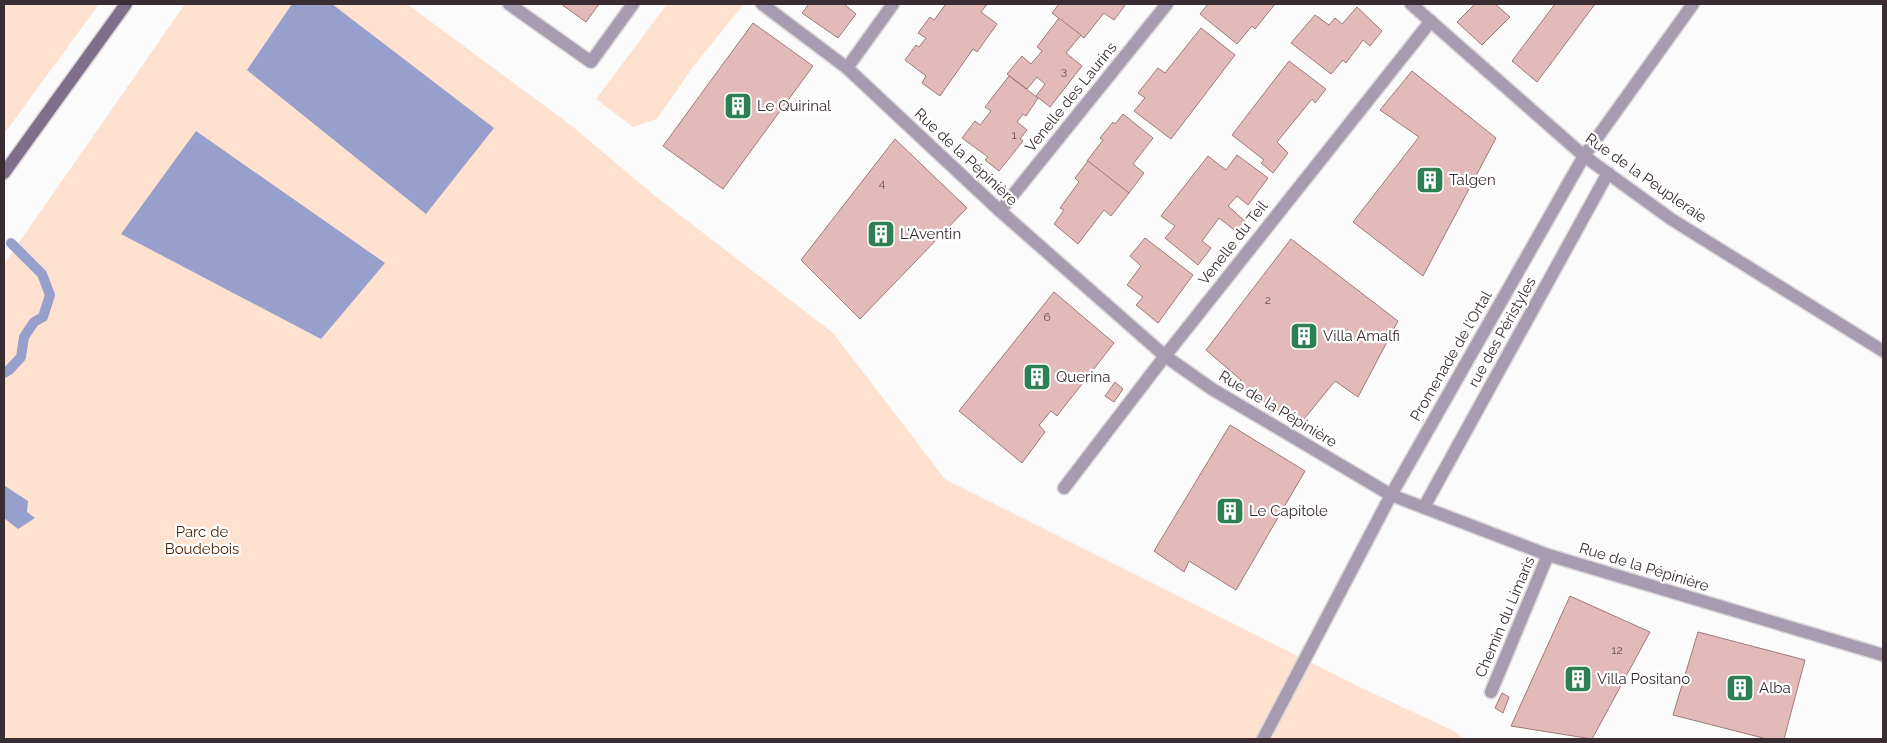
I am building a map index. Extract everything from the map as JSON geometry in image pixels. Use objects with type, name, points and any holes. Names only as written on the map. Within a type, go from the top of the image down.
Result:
[{"type":"main road","points":[[4,173],[126,4]]},
{"type":"street","points":[[509,4],[592,62],[632,4]]},
{"type":"street","name":"Rue de la Pépinière","points":[[762,4],[847,68],[1000,210],[1165,356],[1212,389],[1390,495],[1548,555],[1883,655]]},
{"type":"street","points":[[847,68],[893,4]]},
{"type":"street","name":"Venelle des Laurins","points":[[1000,210],[1167,4]]},
{"type":"street","name":"Rue de la Peupleraie","points":[[1411,4],[1584,156],[1671,219],[1883,351]]},
{"type":"street","name":"Promenade de l'Ortal","points":[[1263,739],[1390,495],[1584,156],[1693,4]]},
{"type":"street","name":"Venelle du Teil","points":[[1064,488],[1165,356],[1431,20]]},
{"type":"street","name":"rue des Péristyles","points":[[1424,507],[1608,173]]},
{"type":"street","name":"Chemin du Limaris","points":[[1491,692],[1548,555]]},
{"type":"green space","points":[[4,4],[99,4],[4,134]]},
{"type":"green space","name":"Parc de Boudebois","points":[[185,4],[407,4],[572,126],[654,195],[833,333],[945,479],[1366,690],[1454,731],[1463,739],[4,739],[4,264]]},
{"type":"green space","points":[[667,4],[744,4],[695,64],[657,119],[633,127],[596,99]]},
{"type":"water","points":[[292,4],[332,4],[494,128],[426,214],[247,70]]},
{"type":"water","points":[[196,131],[385,263],[321,339],[121,234]]},
{"type":"water","points":[[5,486],[28,501],[27,512],[35,518],[18,529],[4,518]]},
{"type":"building","points":[[561,4],[599,4],[586,22]]},
{"type":"building","points":[[809,4],[846,4],[856,14],[838,38],[802,13]]},
{"type":"building","points":[[946,4],[987,4],[981,12],[997,24],[977,52],[973,49],[940,96],[922,83],[926,76],[905,60],[916,45],[919,47],[926,38],[918,33],[930,17],[934,20]]},
{"type":"building","points":[[1059,4],[1126,4],[1114,20],[1104,13],[1084,38],[1052,13]]},
{"type":"building","points":[[1208,4],[1275,4],[1255,29],[1252,26],[1237,44],[1200,14]]},
{"type":"building","points":[[1475,4],[1495,4],[1510,17],[1482,45],[1457,22]]},
{"type":"building","points":[[1555,4],[1595,4],[1537,82],[1512,61]]},
{"type":"building","points":[[1357,7],[1382,31],[1370,46],[1363,40],[1346,63],[1343,60],[1331,74],[1291,43],[1315,15],[1329,25],[1335,18],[1342,24]]},
{"type":"building","points":[[1059,18],[1081,35],[1066,53],[1082,66],[1050,107],[1036,96],[1045,84],[1037,77],[1027,89],[1007,74],[1022,56],[1031,64],[1042,51],[1037,47]]},
{"type":"building","name":"Le Quirinal","points":[[753,23],[813,66],[723,189],[663,146]]},
{"type":"building","points":[[1201,28],[1235,55],[1171,139],[1134,111],[1145,98],[1138,93],[1158,68],[1165,73]]},
{"type":"building","points":[[1289,61],[1326,89],[1315,103],[1312,99],[1277,142],[1288,153],[1273,173],[1261,163],[1264,160],[1232,135]]},
{"type":"building","name":"Talgen","points":[[1412,71],[1496,138],[1423,276],[1353,222],[1419,137],[1380,110]]},
{"type":"building","points":[[1009,76],[1038,98],[1026,116],[1023,114],[1017,122],[1027,130],[1020,139],[1023,141],[999,171],[985,160],[988,157],[962,138],[975,121],[980,125],[991,111],[985,107]]},
{"type":"building","points":[[1123,114],[1153,138],[1133,164],[1144,173],[1129,193],[1087,161],[1103,140],[1100,138],[1113,122],[1115,124]]},
{"type":"building","name":"L'Aventin","points":[[895,139],[967,208],[860,319],[801,260]]},
{"type":"building","points":[[1237,155],[1268,178],[1248,205],[1237,196],[1228,206],[1247,223],[1238,233],[1219,218],[1202,241],[1211,248],[1198,265],[1165,238],[1175,226],[1161,216],[1208,156],[1226,170]]},
{"type":"building","points":[[1088,161],[1129,193],[1111,216],[1104,210],[1078,244],[1054,224],[1064,210],[1060,208],[1079,182],[1075,178]]},
{"type":"building","points":[[1145,238],[1193,275],[1158,323],[1136,305],[1143,297],[1127,285],[1141,266],[1130,256]]},
{"type":"building","name":"Villa Amalfi","points":[[1291,239],[1398,321],[1358,397],[1335,381],[1300,424],[1236,384],[1241,380],[1206,350]]},
{"type":"building","name":"Querina","points":[[1054,292],[1114,343],[1057,416],[1051,411],[1039,425],[1045,432],[1022,463],[959,411]]},
{"type":"building","points":[[1115,382],[1123,389],[1114,402],[1105,396]]},
{"type":"building","name":"Le Capitole","points":[[1230,425],[1305,471],[1236,590],[1189,561],[1184,572],[1154,551]]},
{"type":"building","name":"Villa Positano","points":[[1570,596],[1650,632],[1592,739],[1511,726]]},
{"type":"building","name":"Alba","points":[[1698,632],[1805,660],[1784,739],[1767,739],[1673,715]]},
{"type":"building","points":[[1502,693],[1509,697],[1503,713],[1495,708]]},
{"type":"waterway","points":[[4,373],[21,357],[24,337],[34,322],[43,317],[50,295],[42,274],[11,243]]},
{"type":"place","name":"Le Quirinal","points":[[738,106]]},
{"type":"place","name":"Talgen","points":[[1430,180]]},
{"type":"place","name":"L'Aventin","points":[[881,234]]},
{"type":"place","name":"Villa Amalfi","points":[[1304,336]]},
{"type":"place","name":"Querina","points":[[1037,377]]},
{"type":"place","name":"Le Capitole","points":[[1230,511]]},
{"type":"place","name":"Villa Positano","points":[[1578,679]]},
{"type":"place","name":"Alba","points":[[1740,688]]}]
